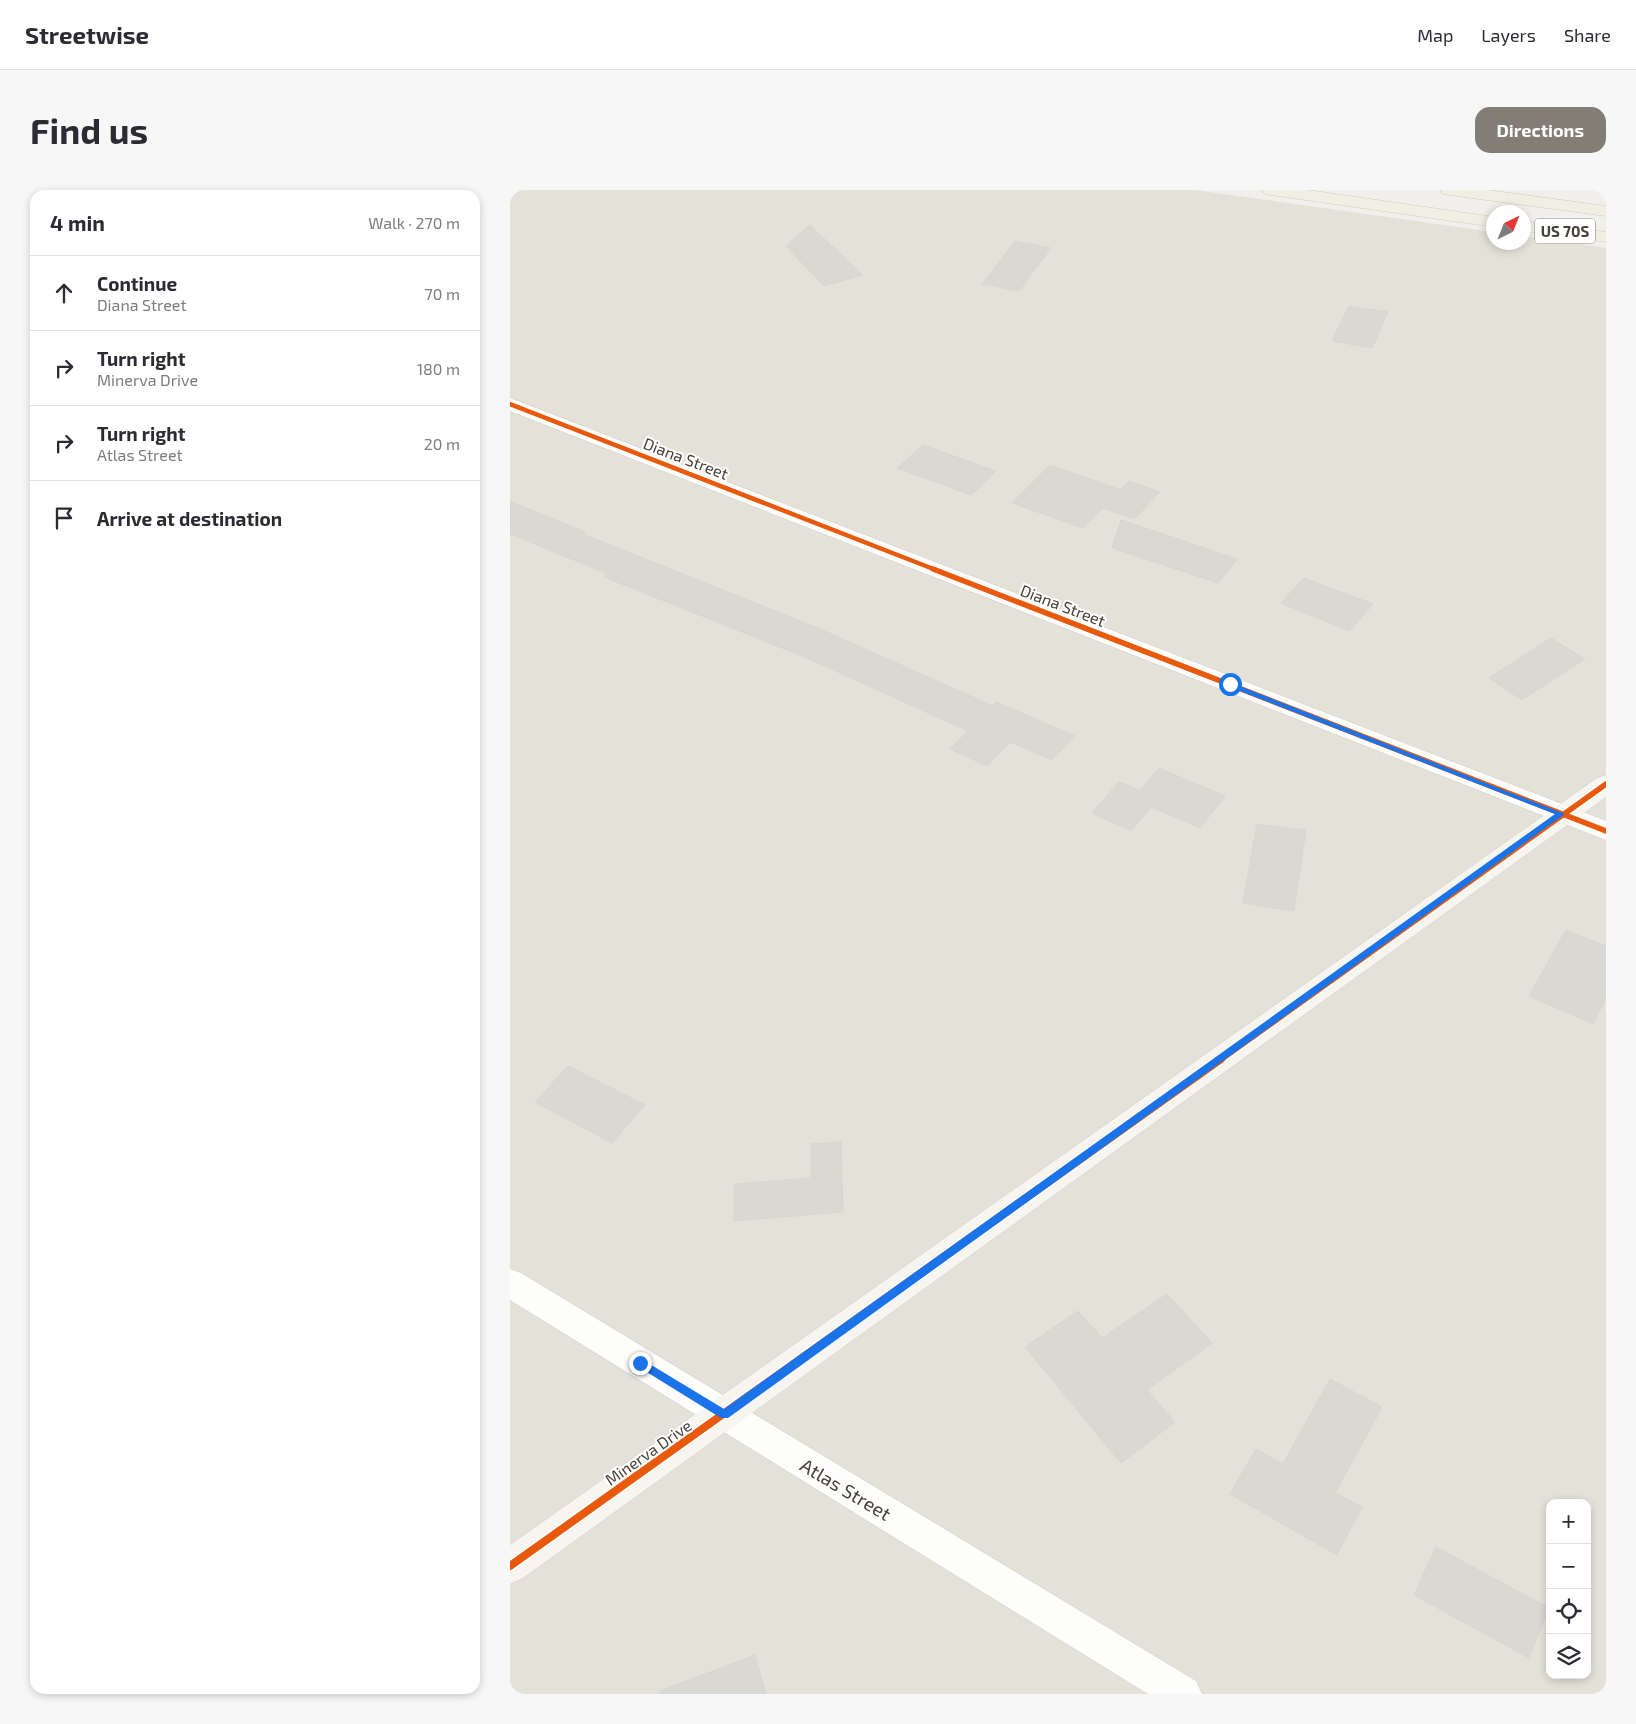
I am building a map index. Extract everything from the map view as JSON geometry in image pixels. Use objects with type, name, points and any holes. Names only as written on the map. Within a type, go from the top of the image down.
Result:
[{"type":"main road","points":[[1271,190],[1486,221]]},
{"type":"main road","name":"US 70S","points":[[1449,190],[1606,211]]},
{"type":"main road","name":"US 70S","points":[[1531,227],[1606,237]]},
{"type":"street","name":"Diana Street","points":[[510,404],[1606,831]]},
{"type":"street","name":"Minerva Drive","points":[[510,1566],[1606,784]]},
{"type":"street","name":"Atlas Street","points":[[510,1283],[1183,1694]]},
{"type":"shaded area","points":[[510,190],[1195,190],[1486,231],[1486,250],[1531,250],[1531,237],[1606,248],[1606,1694],[510,1694]]},
{"type":"building","points":[[810,225],[863,275],[824,286],[786,246]]},
{"type":"building","points":[[1015,241],[1051,248],[1019,291],[982,284]]},
{"type":"building","points":[[1349,306],[1388,312],[1372,348],[1332,341]]},
{"type":"building","points":[[923,445],[996,471],[971,495],[897,468]]},
{"type":"building","points":[[1050,465],[1121,490],[1129,481],[1160,492],[1134,519],[1103,508],[1083,528],[1012,503]]},
{"type":"building","points":[[510,501],[585,532],[583,534],[820,629],[993,706],[996,702],[1075,736],[1052,760],[1010,742],[987,766],[950,749],[968,731],[807,658],[604,577],[608,574],[510,534]]},
{"type":"building","points":[[1121,520],[1237,559],[1218,583],[1112,548]]},
{"type":"building","points":[[1304,578],[1373,604],[1350,631],[1281,603]]},
{"type":"building","points":[[1551,638],[1585,659],[1522,700],[1489,678]]},
{"type":"building","points":[[1159,768],[1225,796],[1200,828],[1151,807],[1131,831],[1092,813],[1119,782],[1140,790]]},
{"type":"building","points":[[1257,824],[1306,830],[1294,911],[1243,903]]},
{"type":"building","points":[[1566,930],[1606,946],[1606,998],[1593,1024],[1529,996]]},
{"type":"building","points":[[568,1066],[645,1105],[612,1143],[535,1102]]},
{"type":"building","points":[[841,1142],[843,1212],[734,1221],[734,1184],[811,1178],[811,1144]]},
{"type":"building","points":[[1167,1294],[1212,1343],[1147,1390],[1175,1422],[1121,1463],[1025,1347],[1078,1311],[1102,1338]]},
{"type":"building","points":[[1330,1379],[1382,1407],[1335,1493],[1362,1507],[1337,1555],[1230,1494],[1256,1449],[1283,1464]]},
{"type":"building","points":[[1436,1547],[1546,1606],[1546,1616],[1529,1658],[1414,1595]]},
{"type":"building","points":[[755,1655],[766,1694],[661,1694],[660,1691]]},
{"type":"cycle path","points":[[510,404],[1606,831]]},
{"type":"cycle path","points":[[510,1566],[1606,784]]},
{"type":"route","points":[[640,1363],[724,1415],[1562,814],[1230,684]]}]
